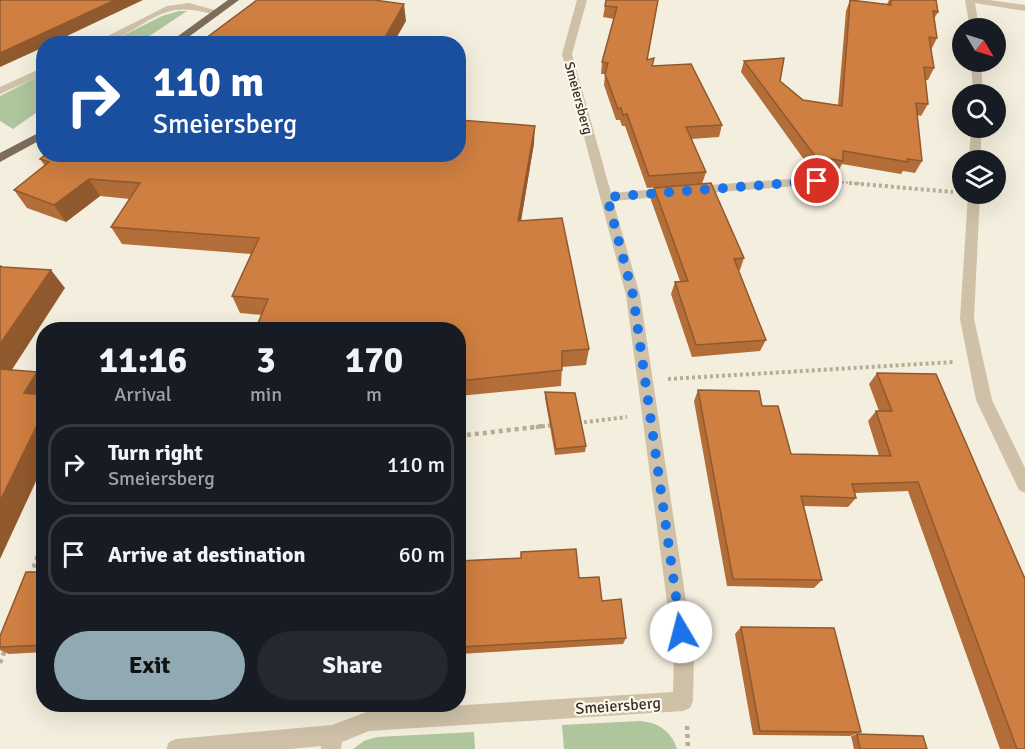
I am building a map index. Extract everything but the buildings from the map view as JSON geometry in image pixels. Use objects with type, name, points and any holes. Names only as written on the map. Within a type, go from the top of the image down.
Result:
[{"type":"main road","points":[[183,36],[234,0]]},
{"type":"main road","points":[[0,158],[36,138]]},
{"type":"main road","points":[[0,152],[22,145]]},
{"type":"street","name":"Smeiersberg","points":[[176,749],[332,742],[369,721],[683,701],[684,654],[633,295],[567,54],[582,0]]},
{"type":"street","points":[[973,18],[970,0],[1025,8]]},
{"type":"street","points":[[113,36],[170,8],[189,6],[217,12]]},
{"type":"street","points":[[0,91],[36,74]]},
{"type":"street","points":[[607,197],[817,181]]},
{"type":"street","points":[[973,204],[967,319],[984,400],[1025,485]]},
{"type":"path","points":[[817,181],[952,192]]},
{"type":"path","points":[[646,381],[975,360]]},
{"type":"path","points":[[566,424],[649,415]]},
{"type":"path","points":[[466,435],[554,425]]},
{"type":"path","points":[[28,585],[36,562]]},
{"type":"path","points":[[0,663],[8,640]]},
{"type":"green space","points":[[187,11],[150,36],[122,36],[162,16]]},
{"type":"green space","points":[[36,78],[36,113],[13,129],[0,121],[0,96]]},
{"type":"green space","points":[[639,721],[652,723],[663,729],[671,737],[677,749],[564,749],[562,725]]},
{"type":"green space","points":[[474,732],[475,749],[353,749],[364,741],[377,737]]},
{"type":"route","points":[[681,632],[633,295],[607,197],[817,181]]}]
